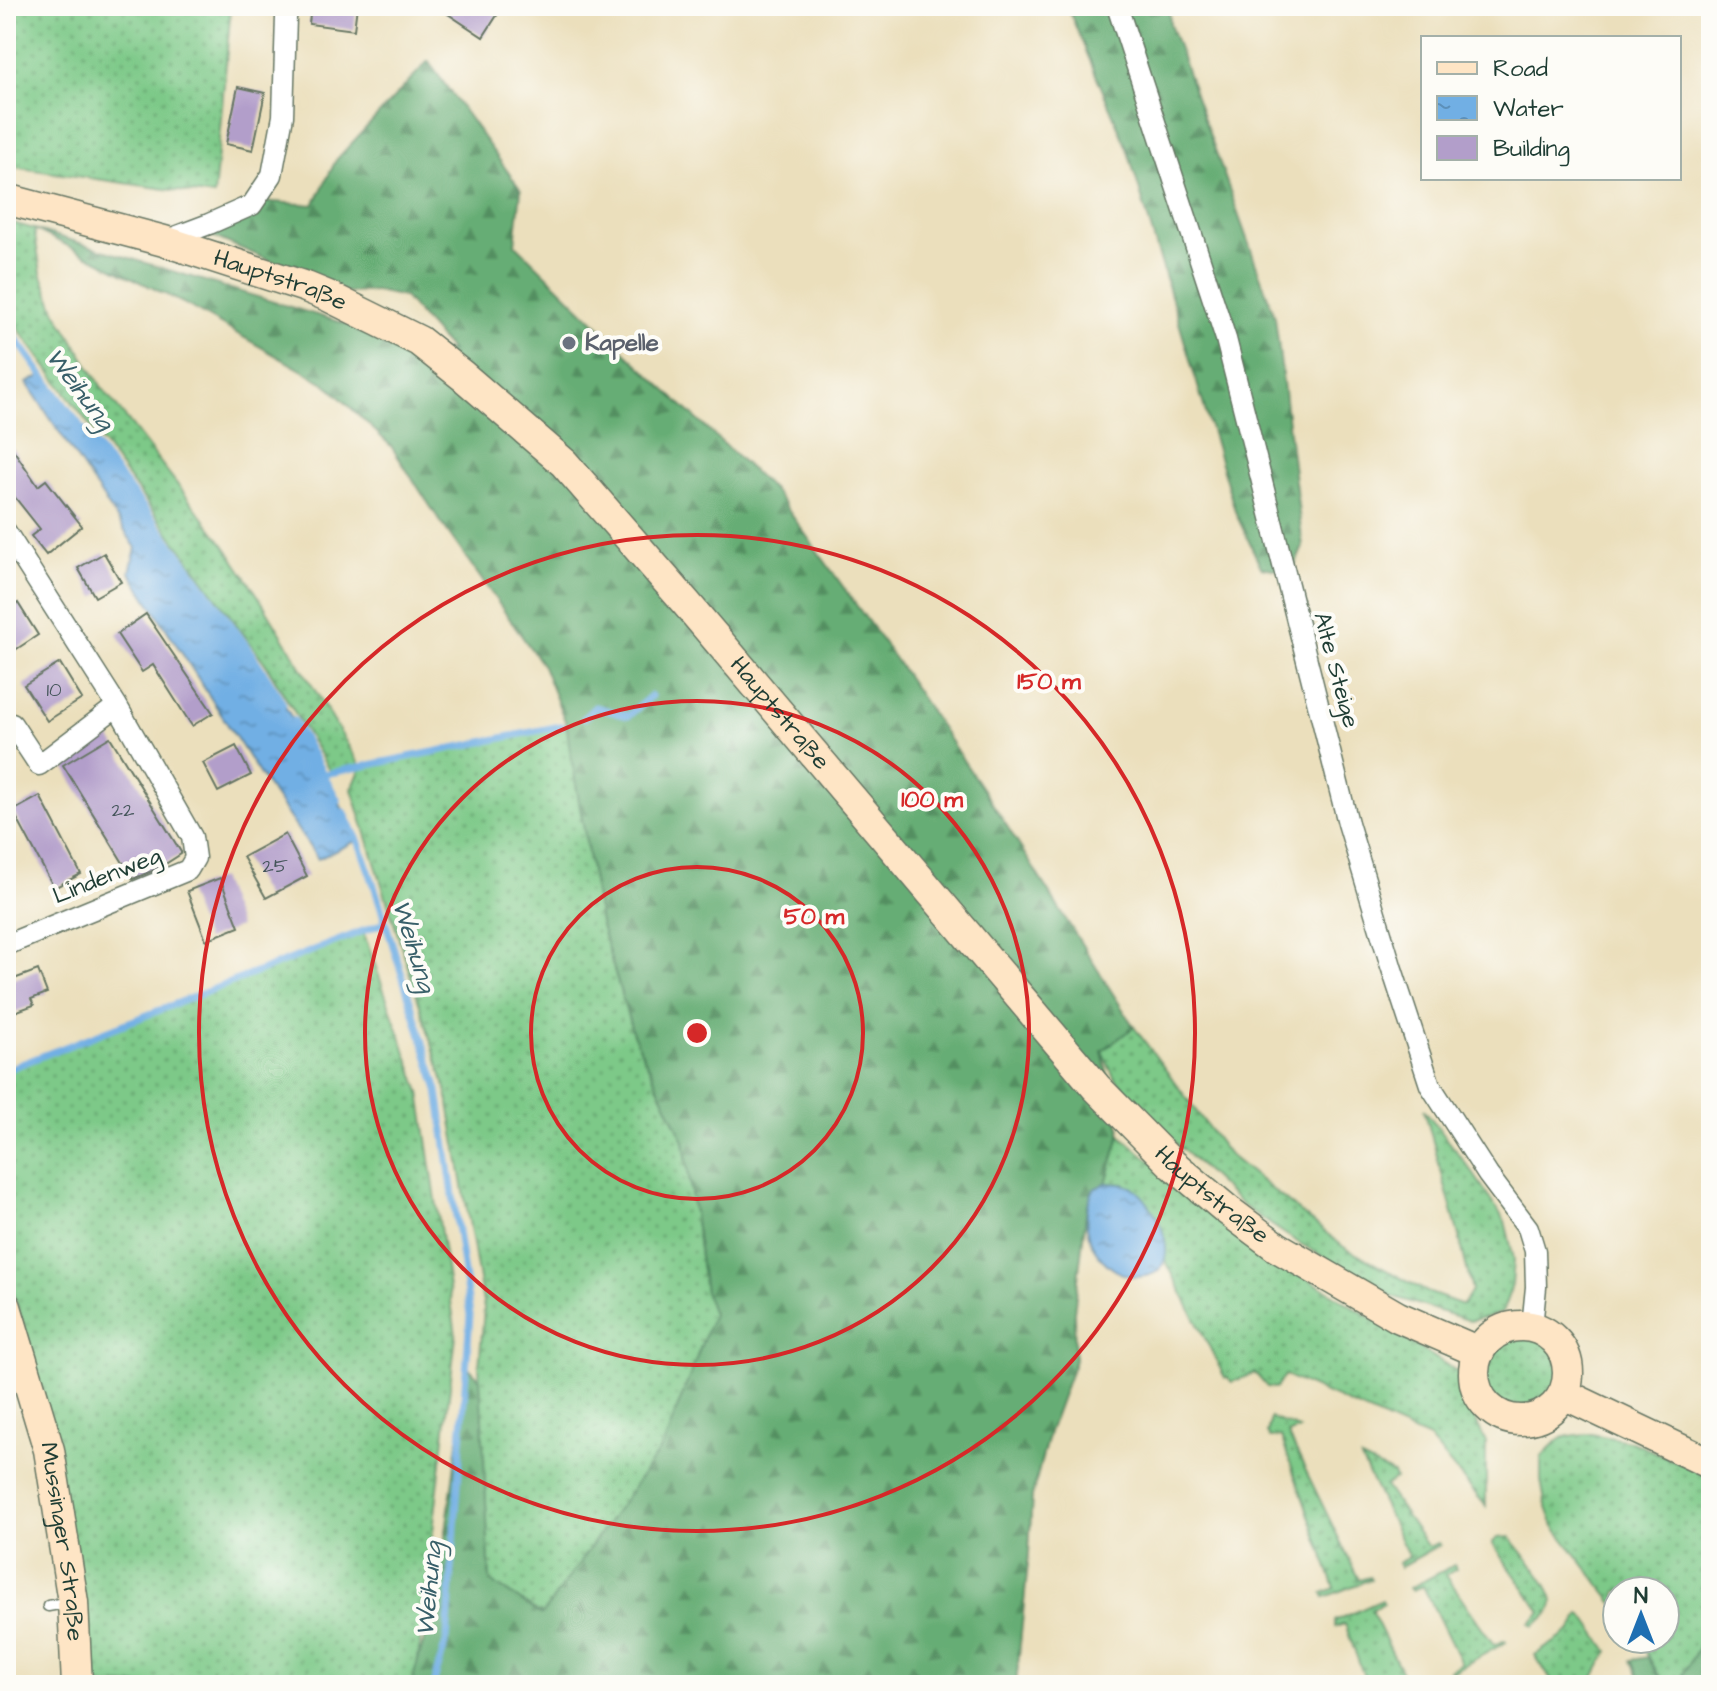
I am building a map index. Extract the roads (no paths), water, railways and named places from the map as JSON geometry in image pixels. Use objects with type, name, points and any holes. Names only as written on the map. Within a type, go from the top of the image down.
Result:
[{"type":"main road","name":"Hauptstraße","points":[[6,199],[164,241],[306,287],[419,341],[564,463],[1096,1087],[1171,1163],[1277,1247],[1398,1317],[1479,1352]]},
{"type":"main road","name":"Mussinger Straße","points":[[6,1307],[49,1450],[60,1604],[77,1685]]},
{"type":"main road","points":[[1515,1326],[1532,1327],[1550,1335],[1560,1345],[1567,1358],[1569,1375],[1564,1394],[1557,1405],[1537,1418],[1511,1419],[1487,1406],[1481,1399],[1475,1385],[1474,1367],[1488,1338],[1500,1330],[1515,1326]]},
{"type":"main road","points":[[1564,1394],[1711,1464]]},
{"type":"street","points":[[164,241],[252,205],[272,175],[283,116],[289,6]]},
{"type":"street","name":"Alte Steige","points":[[1117,6],[1226,339],[1348,823],[1391,966],[1430,1085],[1488,1175],[1528,1228],[1535,1251],[1536,1287],[1532,1327]]},
{"type":"street","name":"Lindenweg","points":[[6,532],[117,706],[192,837],[195,858],[188,870],[6,945]]},
{"type":"street","points":[[12,724],[39,765],[117,706]]},
{"type":"water","points":[[41,376],[260,664],[325,774],[358,840],[318,859],[260,775],[130,572],[136,548],[27,383]]},
{"type":"water","points":[[1106,1183],[1133,1188],[1156,1215],[1166,1248],[1158,1271],[1137,1277],[1122,1274],[1109,1266],[1094,1248],[1088,1233],[1087,1211],[1094,1189]]},
{"type":"waterway","name":"Weihung","points":[[6,324],[225,616],[283,704]]},
{"type":"waterway","points":[[584,718],[595,707],[628,716],[651,696]]},
{"type":"waterway","name":"Weihung","points":[[294,721],[338,801]]},
{"type":"waterway","points":[[325,774],[561,726]]},
{"type":"waterway","name":"Weihung","points":[[344,812],[373,882],[438,1090],[470,1315],[447,1639],[433,1685]]},
{"type":"waterway","points":[[6,1070],[386,922]]},
{"type":"place","name":"Kapelle","points":[[569,343]]}]
